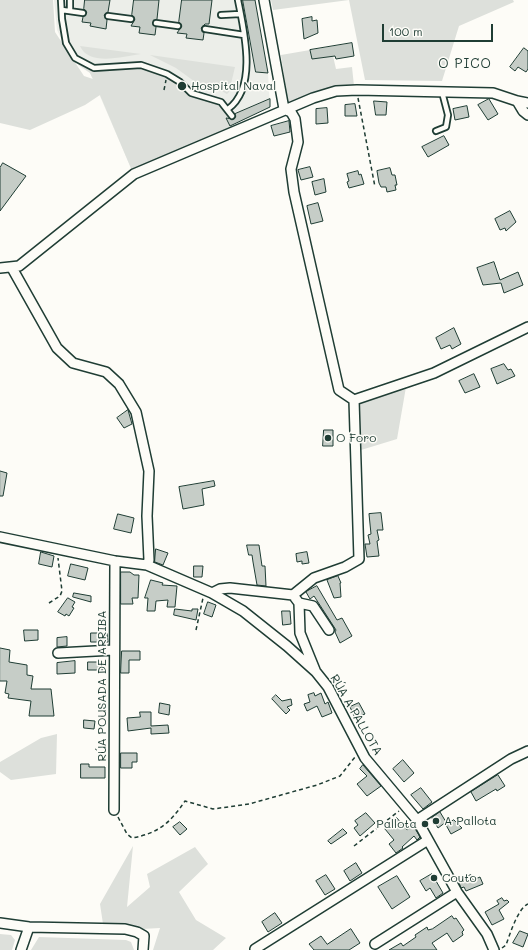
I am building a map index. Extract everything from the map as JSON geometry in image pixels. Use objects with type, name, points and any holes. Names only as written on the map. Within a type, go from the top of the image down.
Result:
[{"type":"street","points":[[264,0],[284,110]]},
{"type":"street","points":[[0,268],[12,268],[19,266],[134,174],[238,126],[336,91],[357,90],[493,93],[516,101],[528,103]]},
{"type":"street","points":[[516,101],[528,115]]},
{"type":"street","points":[[284,110],[291,112],[295,119],[298,142],[291,169],[293,184],[336,383],[339,390],[354,400]]},
{"type":"street","points":[[12,268],[57,348],[73,362],[106,372],[119,384],[136,412],[149,471],[147,516],[149,560],[147,565]]},
{"type":"street","points":[[354,400],[434,373],[528,327]]},
{"type":"street","points":[[209,592],[230,588],[293,595],[314,578],[345,567],[359,559],[354,400]]},
{"type":"street","points":[[0,537],[57,550],[115,561],[147,565],[209,592],[243,612],[287,646],[316,672]]},
{"type":"street","name":"RÚA POUSADA DE ARRIBA","points":[[114,810],[115,561]]},
{"type":"street","points":[[293,595],[299,603],[300,633],[316,672]]},
{"type":"street","points":[[299,603],[313,606],[329,630]]},
{"type":"street","points":[[58,653],[114,650]]},
{"type":"street","name":"RÚA A PALLOTA","points":[[316,672],[328,687],[365,758],[417,820],[457,892],[487,934],[494,950]]},
{"type":"street","points":[[417,820],[511,759],[528,751]]},
{"type":"street","points":[[255,949],[428,840]]},
{"type":"street","points":[[375,944],[457,892]]},
{"type":"street","points":[[0,923],[29,926],[125,929],[137,932],[144,936],[144,950]]},
{"type":"street","points":[[21,950],[29,926]]},
{"type":"lane","points":[[61,0],[66,43],[75,58],[94,68],[141,65],[167,74],[180,82],[191,93],[221,102],[232,116]]},
{"type":"lane","points":[[70,0],[70,11]]},
{"type":"lane","points":[[228,109],[236,103],[247,70],[248,60],[238,0]]},
{"type":"lane","points":[[62,10],[83,13]]},
{"type":"lane","points":[[222,15],[240,14]]},
{"type":"lane","points":[[108,16],[131,19]]},
{"type":"lane","points":[[156,23],[178,26]]},
{"type":"lane","points":[[204,29],[244,35]]},
{"type":"lane","points":[[436,131],[446,127],[448,115],[442,92]]},
{"type":"path","points":[[164,90],[167,74]]},
{"type":"path","points":[[357,90],[375,187]]},
{"type":"path","points":[[49,603],[60,596],[62,591],[57,550]]},
{"type":"path","points":[[196,630],[209,592]]},
{"type":"path","points":[[114,810],[127,834],[132,838],[142,836],[163,828],[173,818],[185,801],[213,809],[249,804],[317,785],[340,776],[361,750]]},
{"type":"path","points":[[354,846],[406,806]]},
{"type":"path","points":[[498,950],[506,944],[519,914],[528,904]]},
{"type":"shaded area","points":[[0,0],[53,0],[55,32],[84,76],[93,79],[90,73],[78,64],[98,71],[145,69],[171,80],[190,94],[217,104],[229,117],[227,118],[232,129],[133,173],[100,95],[85,105],[30,130],[0,123]]},
{"type":"shaded area","name":"Hospital Naval","points":[[54,0],[255,0],[268,73],[270,107],[231,126],[232,129],[133,173],[90,73],[79,66],[64,44],[57,30]]},
{"type":"shaded area","points":[[271,0],[349,0],[273,10]]},
{"type":"shaded area","points":[[349,0],[513,0],[514,2],[459,26],[442,81],[365,80]]},
{"type":"shaded area","points":[[80,46],[141,54],[108,59],[99,58],[91,56]]},
{"type":"shaded area","points":[[310,50],[312,59],[333,56],[336,69],[352,67],[354,86],[327,88],[288,104],[281,55]]},
{"type":"shaded area","points":[[150,55],[235,67],[229,92],[227,94],[218,89],[198,84],[176,68]]},
{"type":"shaded area","points":[[406,387],[397,439],[361,450],[358,403]]},
{"type":"shaded area","points":[[57,734],[56,774],[11,780],[0,772],[0,762],[41,738]]},
{"type":"shaded area","points":[[133,846],[127,907],[150,887],[147,874],[195,847],[208,864],[179,892],[196,920],[226,938],[213,950],[153,950],[160,928],[142,929],[103,924],[100,904]]},
{"type":"shaded area","points":[[0,934],[11,935],[15,940],[12,950],[0,950]]},
{"type":"shaded area","points":[[39,937],[126,940],[131,942],[134,950],[31,950]]},
{"type":"building","points":[[85,0],[110,0],[108,12],[104,15],[107,20],[106,29],[90,26],[91,23],[82,22],[83,17],[87,13],[84,9]]},
{"type":"building","points":[[134,0],[159,0],[157,19],[152,23],[156,27],[155,35],[139,33],[140,27],[131,26],[135,19],[132,15]]},
{"type":"building","points":[[182,0],[212,0],[209,24],[205,24],[201,28],[204,33],[203,40],[186,38],[187,34],[177,33],[182,26],[179,22]]},
{"type":"building","points":[[243,0],[255,0],[268,73],[256,72]]},
{"type":"building","points":[[312,17],[312,21],[317,20],[318,33],[304,39],[302,19]]},
{"type":"building","points":[[352,43],[354,56],[336,59],[335,56],[312,59],[310,50]]},
{"type":"building","points":[[524,48],[528,51],[528,69],[526,72],[518,67],[515,71],[510,67]]},
{"type":"building","points":[[270,99],[270,107],[230,126],[226,118],[234,119],[235,114]]},
{"type":"building","points":[[489,99],[498,114],[488,120],[478,105]]},
{"type":"building","points":[[374,101],[387,102],[386,115],[376,115]]},
{"type":"building","points":[[355,104],[357,116],[345,116],[345,105]]},
{"type":"building","points":[[467,106],[469,117],[455,120],[453,109]]},
{"type":"building","points":[[327,108],[328,123],[316,124],[316,109]]},
{"type":"building","points":[[289,121],[290,132],[274,136],[271,126]]},
{"type":"building","points":[[444,136],[449,145],[428,157],[422,147]]},
{"type":"building","points":[[3,163],[26,176],[0,211],[0,168]]},
{"type":"building","points":[[310,167],[313,177],[301,180],[298,170]]},
{"type":"building","points":[[390,168],[392,175],[395,175],[397,185],[395,185],[396,190],[387,192],[386,187],[381,187],[379,183],[377,171]]},
{"type":"building","points":[[358,171],[359,175],[361,174],[364,184],[349,188],[347,174]]},
{"type":"building","points":[[324,179],[326,192],[315,195],[312,182]]},
{"type":"building","points":[[318,203],[323,221],[311,224],[307,206]]},
{"type":"building","points":[[510,211],[516,222],[506,231],[505,228],[500,230],[495,219]]},
{"type":"building","points":[[494,262],[500,280],[518,272],[523,285],[504,293],[501,283],[483,285],[477,268]]},
{"type":"building","points":[[454,328],[461,344],[452,349],[450,345],[441,349],[436,338]]},
{"type":"building","points":[[504,364],[508,370],[511,369],[515,376],[497,384],[491,369]]},
{"type":"building","points":[[474,374],[480,387],[465,393],[459,381]]},
{"type":"building","points":[[128,410],[132,424],[124,428],[117,418]]},
{"type":"building","name":"O Foro","points":[[324,430],[333,430],[333,446],[323,446]]},
{"type":"building","points":[[0,471],[7,473],[3,496],[0,496]]},
{"type":"building","points":[[214,481],[215,486],[202,489],[204,505],[183,509],[179,487]]},
{"type":"building","points":[[381,513],[383,530],[377,530],[379,540],[377,541],[379,556],[367,557],[365,544],[370,544],[368,535],[371,534],[369,514]]},
{"type":"building","points":[[118,514],[134,518],[131,533],[114,529]]},
{"type":"building","points":[[247,545],[259,545],[262,566],[265,566],[266,586],[257,585],[252,555],[249,555]]},
{"type":"building","points":[[156,549],[168,553],[163,565],[155,562]]},
{"type":"building","points":[[41,552],[54,556],[52,567],[39,564]]},
{"type":"building","points":[[307,552],[309,563],[302,564],[302,561],[297,562],[296,554]]},
{"type":"building","points":[[71,564],[88,568],[85,580],[68,576]]},
{"type":"building","points":[[194,566],[203,566],[202,577],[194,577]]},
{"type":"building","points":[[121,572],[130,572],[134,575],[139,575],[138,598],[132,598],[133,604],[121,604]]},
{"type":"building","points":[[338,576],[341,583],[341,597],[334,598],[327,580]]},
{"type":"building","points":[[151,580],[163,583],[162,585],[177,586],[175,607],[167,607],[168,600],[156,601],[155,611],[147,611],[148,598],[145,598]]},
{"type":"building","points":[[317,586],[337,620],[342,618],[352,636],[340,643],[335,632],[336,630],[314,596],[310,599],[306,592]]},
{"type":"building","points":[[74,593],[91,596],[91,602],[73,597]]},
{"type":"building","points":[[68,598],[75,602],[72,607],[74,608],[69,616],[66,614],[65,616],[58,612]]},
{"type":"building","points":[[208,602],[216,605],[212,617],[204,614]]},
{"type":"building","points":[[175,609],[192,611],[192,609],[198,609],[196,620],[174,615]]},
{"type":"building","points":[[282,611],[290,611],[291,624],[283,625]]},
{"type":"building","points":[[24,630],[38,630],[38,640],[25,641]]},
{"type":"building","points":[[91,633],[107,633],[108,642],[91,642]]},
{"type":"building","points":[[67,637],[67,646],[57,647],[57,638]]},
{"type":"building","points":[[0,648],[10,650],[9,662],[27,665],[27,675],[33,676],[31,689],[51,689],[54,716],[29,716],[31,701],[8,698],[9,694],[5,693],[7,681],[0,681]]},
{"type":"building","points":[[122,651],[140,651],[140,660],[129,660],[129,673],[121,673]]},
{"type":"building","points":[[75,661],[75,673],[57,674],[57,663]]},
{"type":"building","points":[[88,662],[103,662],[103,670],[88,670]]},
{"type":"building","points":[[314,693],[315,696],[321,693],[325,704],[328,702],[332,713],[322,717],[317,706],[307,711],[304,704],[310,702],[308,695]]},
{"type":"building","points":[[276,695],[282,701],[291,699],[292,705],[287,707],[290,710],[286,714],[272,699]]},
{"type":"building","points":[[160,703],[170,705],[169,715],[159,713]]},
{"type":"building","points":[[359,703],[365,714],[355,718],[350,707]]},
{"type":"building","points":[[140,712],[151,712],[151,726],[168,725],[169,733],[151,734],[151,728],[128,731],[127,718],[140,717]]},
{"type":"building","points":[[84,720],[95,721],[94,729],[84,728]]},
{"type":"building","points":[[121,753],[137,753],[137,762],[132,762],[132,768],[121,768]]},
{"type":"building","points":[[403,760],[414,773],[404,782],[393,769]]},
{"type":"building","points":[[81,764],[89,764],[89,767],[105,767],[105,778],[81,778]]},
{"type":"building","points":[[363,765],[381,786],[367,796],[357,784],[367,776],[360,769]]},
{"type":"building","points":[[498,775],[505,786],[497,791],[496,789],[476,801],[471,792]]},
{"type":"building","points":[[421,788],[432,802],[423,809],[411,795]]},
{"type":"building","points":[[440,812],[446,822],[438,828],[432,818]]},
{"type":"building","points":[[366,813],[375,823],[360,836],[354,828],[358,825],[355,821]]},
{"type":"building","points":[[397,818],[407,830],[413,825],[420,837],[417,840],[414,836],[396,853],[389,844],[394,840],[385,829]]},
{"type":"building","points":[[454,820],[462,828],[451,834],[446,825]]},
{"type":"building","points":[[180,822],[187,829],[180,835],[173,827]]},
{"type":"building","points":[[343,829],[347,833],[331,844],[328,841]]},
{"type":"building","points":[[356,863],[362,873],[350,881],[344,871]]},
{"type":"building","points":[[432,874],[443,893],[436,898],[430,888],[426,891],[420,881]]},
{"type":"building","points":[[326,875],[335,889],[325,895],[316,881]]},
{"type":"building","points":[[471,875],[473,880],[480,877],[483,884],[466,891],[464,887],[461,888],[458,880]]},
{"type":"building","points":[[397,876],[410,897],[392,909],[378,887]]},
{"type":"building","points":[[502,898],[504,901],[507,900],[509,902],[499,910],[504,919],[492,925],[485,912],[499,904],[497,901]]},
{"type":"building","points":[[275,913],[282,923],[268,932],[262,922]]},
{"type":"building","points":[[452,916],[454,919],[456,918],[464,930],[462,932],[463,935],[453,942],[447,933],[432,943],[437,950],[389,950],[401,943],[403,946],[427,927],[428,930],[432,929]]},
{"type":"building","points":[[351,929],[360,943],[349,950],[314,950],[309,944],[321,936],[327,944]]},
{"type":"building","points":[[520,931],[528,934],[523,947],[513,943]]},
{"type":"place","name":"Hospital Naval","points":[[182,86]]},
{"type":"place","name":"O Foro","points":[[328,438]]},
{"type":"place","name":"A Pallota","points":[[436,821]]},
{"type":"place","name":"Pallota","points":[[425,824]]},
{"type":"place","name":"Couto","points":[[434,878]]},
{"type":"district","name":"O PICO","points":[[465,64]]}]
